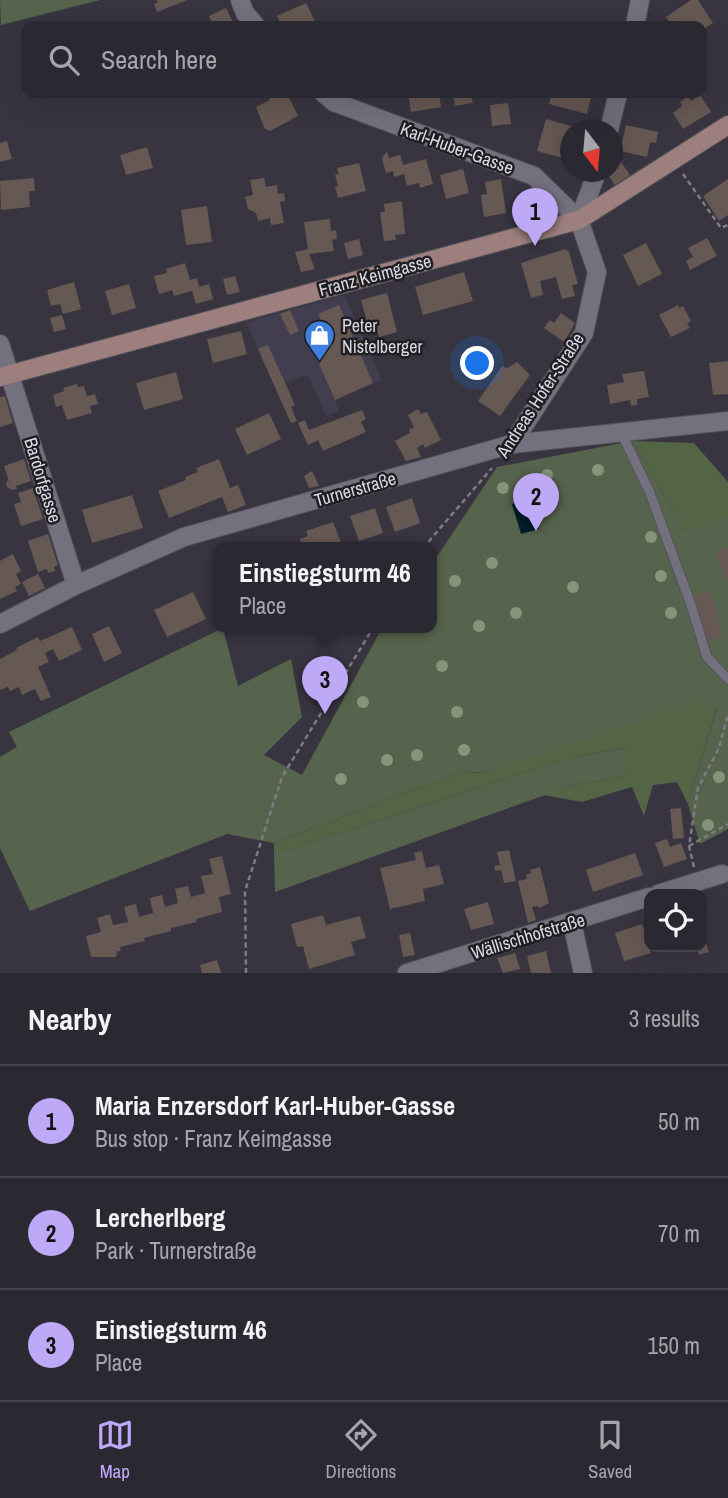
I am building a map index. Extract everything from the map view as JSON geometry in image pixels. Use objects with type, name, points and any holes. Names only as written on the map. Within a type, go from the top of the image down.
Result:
[{"type":"main road","name":"Franz Keimgasse","points":[[5,375],[579,220],[728,125]]},
{"type":"street","points":[[240,0],[252,21]]},
{"type":"street","points":[[636,21],[640,0]]},
{"type":"street","name":"Karl-Huber-Gasse","points":[[329,98],[534,176],[579,220]]},
{"type":"street","points":[[612,119],[617,98]]},
{"type":"street","points":[[579,220],[593,182]]},
{"type":"street","name":"Andreas Hofer-Straße","points":[[512,444],[584,333],[597,272],[579,220]]},
{"type":"street","name":"Bardorfgasse","points":[[0,344],[5,375],[76,586]]},
{"type":"street","name":"Turnerstraße","points":[[0,624],[184,537],[512,444],[728,421]]},
{"type":"street","points":[[674,889],[722,874]]},
{"type":"street","name":"Wällischhofstraße","points":[[407,973],[644,899]]},
{"type":"street","points":[[572,922],[583,973]]},
{"type":"lane","points":[[620,431],[650,493],[707,657],[728,679]]},
{"type":"path","points":[[673,160],[722,228],[728,225]]},
{"type":"path","name":"Andreas Hofer-Straße","points":[[428,542],[494,465]]},
{"type":"path","points":[[246,973],[244,891],[282,777],[370,633]]},
{"type":"path","points":[[695,868],[689,846],[698,788],[719,748],[728,714]]},
{"type":"path","points":[[689,846],[728,824]]},
{"type":"shaded area","name":"Peter Nistelberger","points":[[344,295],[382,380],[335,400],[339,411],[326,416],[308,375],[275,386],[246,322]]},
{"type":"green space","points":[[0,0],[100,0],[1,25]]},
{"type":"green space","points":[[632,441],[685,531],[722,516],[728,520],[728,829],[700,844],[688,804],[717,708],[492,772],[458,773],[274,843],[227,834],[30,911],[0,848],[0,757],[17,747],[9,732],[213,633],[224,633],[238,686],[291,659],[302,717],[264,755],[302,775],[379,633],[437,633],[437,557],[497,467]]},
{"type":"green space","points":[[632,441],[694,443],[728,482],[728,520],[722,517],[685,531]]},
{"type":"green space","points":[[694,702],[717,707],[688,804],[677,782],[653,785],[644,816],[632,787],[582,802],[544,795],[573,785],[629,775],[626,748],[573,757],[274,854],[274,843],[458,773],[492,772]]},
{"type":"green space","points":[[627,748],[629,775],[573,785],[275,892],[274,854],[573,757]]},
{"type":"water","points":[[530,499],[539,529],[521,534],[512,504]]},
{"type":"building","points":[[157,0],[187,0],[157,12],[154,4]]},
{"type":"building","points":[[691,0],[698,0],[713,23],[707,27],[707,21],[669,21],[666,17]]},
{"type":"building","points":[[306,3],[315,21],[280,21],[277,16]]},
{"type":"building","points":[[226,8],[232,21],[212,21],[209,16]]},
{"type":"building","points":[[269,98],[289,98],[298,116],[270,131],[265,129],[256,107],[270,100]]},
{"type":"building","points":[[409,98],[440,98],[441,107],[411,112]]},
{"type":"building","points":[[454,98],[472,98],[473,103],[455,106]]},
{"type":"building","points":[[551,98],[591,98],[587,114],[549,104]]},
{"type":"building","points":[[686,98],[691,101],[702,98],[711,112],[683,129],[673,113],[682,106],[680,102]]},
{"type":"building","points":[[508,103],[511,124],[492,126],[490,105]]},
{"type":"building","points":[[546,119],[560,123],[560,157],[537,151]]},
{"type":"building","points":[[626,125],[658,132],[656,143],[650,142],[647,157],[623,152]]},
{"type":"building","points":[[7,141],[12,159],[0,162],[0,143]]},
{"type":"building","points":[[147,147],[153,168],[126,175],[120,155]]},
{"type":"building","points":[[387,151],[389,158],[400,155],[403,165],[426,159],[433,184],[420,188],[419,183],[407,186],[404,174],[394,177],[393,171],[386,173],[382,158]]},
{"type":"building","points":[[359,163],[366,191],[338,198],[335,187],[338,186],[335,175],[339,174],[337,168]]},
{"type":"building","points":[[623,165],[630,175],[623,180]]},
{"type":"building","points":[[463,169],[469,193],[446,199],[440,175]]},
{"type":"building","points":[[34,178],[35,191],[29,191],[30,207],[1,210],[0,181]]},
{"type":"building","points":[[264,178],[266,187],[277,185],[278,194],[284,193],[285,201],[280,202],[284,223],[271,225],[270,218],[258,221],[256,213],[248,209],[245,197],[253,195],[250,180]]},
{"type":"building","points":[[501,179],[506,213],[484,217],[481,195],[487,194],[485,182]]},
{"type":"building","points":[[728,179],[728,215],[719,221],[703,196]]},
{"type":"building","points":[[402,201],[405,234],[395,235],[396,240],[384,241],[380,212],[385,212],[384,204]]},
{"type":"building","points":[[207,206],[212,242],[186,245],[181,210]]},
{"type":"building","points":[[330,219],[331,231],[336,230],[337,239],[332,240],[334,251],[309,254],[315,269],[301,272],[295,252],[308,249],[304,222]]},
{"type":"building","points":[[707,238],[717,256],[690,270],[686,261],[693,257],[688,248]]},
{"type":"building","points":[[359,239],[363,255],[348,259],[344,243]]},
{"type":"building","points":[[646,243],[662,274],[638,286],[623,255]]},
{"type":"building","points":[[565,249],[569,252],[578,284],[572,285],[575,296],[562,299],[556,277],[540,281],[543,295],[531,298],[521,263]]},
{"type":"building","points":[[185,263],[190,280],[197,278],[199,287],[209,284],[213,299],[196,304],[192,291],[174,296],[172,290],[159,294],[154,276],[167,273],[166,269]]},
{"type":"building","points":[[464,272],[473,301],[423,315],[415,287]]},
{"type":"building","points":[[235,276],[240,292],[227,295],[223,279]]},
{"type":"building","points":[[74,282],[81,309],[63,314],[60,304],[51,306],[47,290]]},
{"type":"building","points":[[129,284],[136,308],[112,315],[105,291]]},
{"type":"building","points":[[387,293],[397,332],[379,337],[376,327],[369,329],[361,300]]},
{"type":"building","points":[[339,305],[373,383],[335,400],[308,339],[325,331],[318,314]]},
{"type":"building","points":[[678,305],[679,308],[683,306],[691,321],[687,323],[690,328],[671,337],[659,315]]},
{"type":"building","points":[[290,310],[299,331],[290,335],[280,314]]},
{"type":"building","points":[[561,313],[575,323],[564,342],[544,328],[550,320],[554,323]]},
{"type":"building","points":[[62,315],[66,329],[54,332],[50,318]]},
{"type":"building","points":[[241,331],[247,354],[213,363],[207,339]]},
{"type":"building","points":[[268,345],[295,405],[291,407],[297,421],[291,423],[258,349]]},
{"type":"building","points":[[728,361],[728,394],[713,395],[709,363]]},
{"type":"building","points":[[517,362],[530,375],[500,416],[478,401],[502,366],[507,368]]},
{"type":"building","points":[[644,371],[649,397],[637,399],[637,405],[631,406],[630,400],[610,404],[607,385],[624,382],[622,374]]},
{"type":"building","points":[[176,372],[183,399],[144,410],[136,383]]},
{"type":"building","points":[[77,384],[78,387],[84,386],[87,396],[95,394],[98,404],[90,406],[92,413],[67,420],[62,405],[56,407],[53,395],[64,391],[63,388]]},
{"type":"building","points":[[5,396],[13,423],[0,427],[0,397]]},
{"type":"building","points":[[418,409],[421,414],[427,412],[441,440],[425,448],[423,444],[417,448],[421,457],[406,461],[395,441],[410,433],[409,430],[414,427],[408,415]]},
{"type":"building","points":[[362,410],[366,419],[361,422],[366,432],[323,451],[318,440],[308,445],[298,423],[305,420],[309,430]]},
{"type":"building","points":[[269,413],[281,439],[247,455],[235,429]]},
{"type":"building","points":[[24,459],[31,481],[12,490],[7,487],[6,482],[9,481],[4,466]]},
{"type":"building","points":[[219,459],[230,488],[238,485],[246,505],[228,512],[222,497],[169,518],[158,491],[186,480],[185,477],[198,472],[196,468]]},
{"type":"building","points":[[312,471],[319,486],[309,488],[304,476]]},
{"type":"building","points":[[33,488],[43,519],[21,526],[14,504],[21,502],[18,493]]},
{"type":"building","points":[[132,495],[143,528],[92,543],[82,510]]},
{"type":"building","points":[[412,498],[420,523],[395,532],[386,507]]},
{"type":"building","points":[[375,508],[383,533],[359,541],[350,516]]},
{"type":"building","points":[[333,522],[341,542],[301,542],[300,539],[308,536],[306,531]]},
{"type":"building","points":[[48,534],[58,565],[54,567],[55,571],[48,573],[47,569],[38,572],[28,541]]},
{"type":"building","points":[[728,548],[728,580],[724,581],[717,551]]},
{"type":"building","points":[[13,554],[21,571],[16,574],[21,584],[15,587],[17,591],[0,599],[0,561]]},
{"type":"building","points":[[38,574],[45,588],[29,596],[22,582]]},
{"type":"building","points":[[193,592],[206,619],[167,637],[154,610]]},
{"type":"building","points":[[712,592],[722,638],[705,641],[695,595]]},
{"type":"building","points":[[109,626],[122,653],[104,662],[92,634]]},
{"type":"building","points":[[72,627],[82,650],[59,661],[53,649],[45,653],[49,662],[38,667],[51,697],[41,701],[35,689],[22,695],[19,687],[10,691],[8,687],[0,690],[0,659],[38,637],[40,641]]},
{"type":"building","points":[[681,808],[684,838],[673,839],[670,809]]},
{"type":"building","points":[[667,839],[670,847],[681,843],[687,859],[664,867],[655,843]]},
{"type":"building","points":[[509,850],[516,881],[504,883],[501,870],[495,871],[494,866],[500,865],[497,852]]},
{"type":"building","points":[[422,851],[426,868],[439,865],[444,884],[423,889],[425,901],[390,909],[380,868],[416,860],[414,853]]},
{"type":"building","points":[[635,853],[643,875],[593,892],[586,870]]},
{"type":"building","points":[[222,856],[231,894],[219,897],[222,912],[144,938],[145,941],[120,947],[121,951],[117,951],[116,957],[91,957],[86,936],[101,932],[97,918],[110,914],[113,925],[128,922],[124,907],[136,904],[139,917],[153,913],[150,898],[162,895],[165,907],[178,903],[175,889],[188,886],[191,897],[205,893],[201,876],[213,874],[209,859]]},
{"type":"building","points":[[540,867],[549,903],[539,908],[532,907],[536,920],[528,923],[518,881],[527,879],[526,875],[531,873],[530,870]]},
{"type":"building","points":[[488,902],[494,924],[471,930],[464,909]]},
{"type":"building","points":[[323,915],[326,925],[360,916],[366,938],[351,942],[355,955],[309,969],[303,946],[297,947],[291,924]]},
{"type":"building","points":[[642,924],[644,952],[651,953],[624,961],[615,933]]},
{"type":"building","points":[[410,933],[415,955],[403,957],[399,935]]},
{"type":"building","points":[[546,951],[551,973],[531,973],[527,956]]},
{"type":"building","points":[[515,953],[520,969],[503,973],[497,958]]},
{"type":"building","points":[[217,960],[221,973],[202,973],[200,965]]},
{"type":"place","name":"Maria Enzersdorf Karl-Huber-Gasse","points":[[535,246]]},
{"type":"place","name":"Peter Nistelberger","points":[[319,362]]},
{"type":"place","name":"Lercherlberg","points":[[536,531]]},
{"type":"place","name":"Einstiegsturm 46","points":[[325,714]]}]
